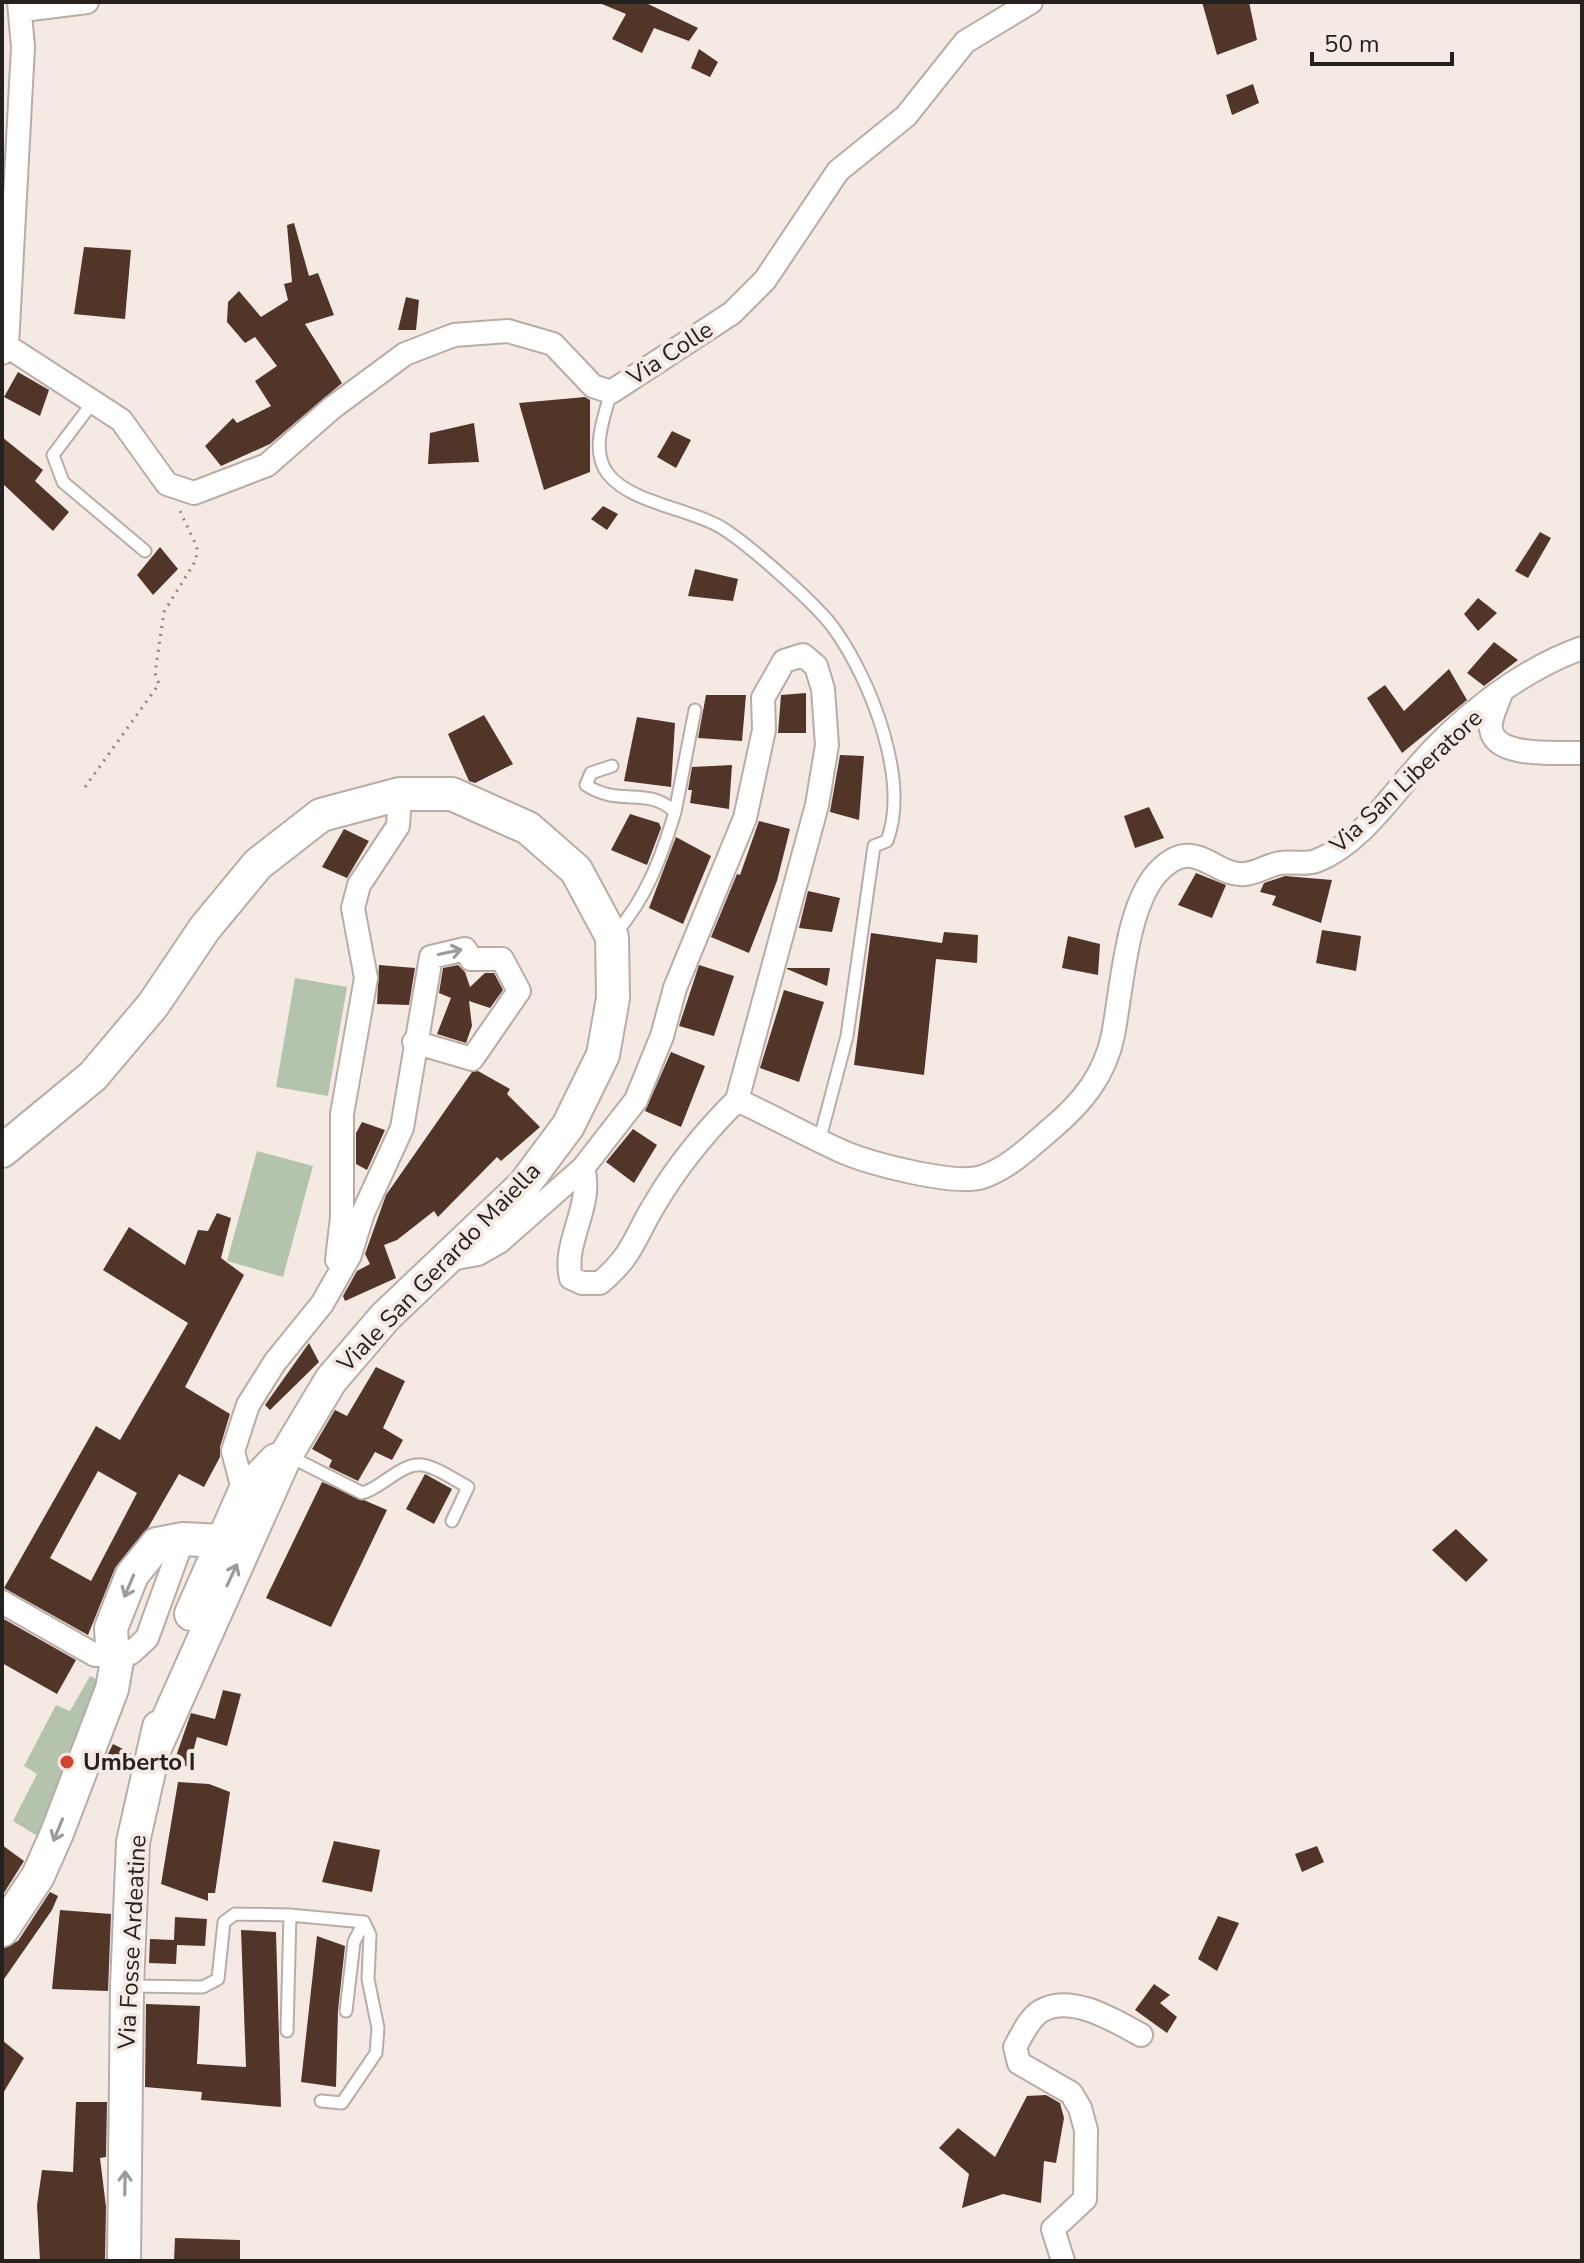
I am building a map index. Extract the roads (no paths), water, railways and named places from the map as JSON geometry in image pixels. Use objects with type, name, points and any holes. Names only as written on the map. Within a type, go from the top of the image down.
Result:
[{"type":"main road","name":"Viale San Gerardo Maiella","points":[[2,1151],[93,1076],[153,1005],[205,928],[258,864],[321,815],[400,794],[452,794],[528,828],[576,870],[612,937],[613,998],[603,1055],[568,1126],[524,1185],[440,1261],[385,1317],[331,1380],[286,1455],[272,1463],[244,1493],[221,1541]]},
{"type":"main road","points":[[155,1748],[286,1455]]},
{"type":"main road","points":[[2,1930],[38,1876],[112,1689],[118,1655],[112,1645],[111,1628],[132,1575],[157,1544],[183,1539],[221,1541]]},
{"type":"main road","name":"Via Fosse Ardeatine","points":[[124,2261],[127,1986],[133,1842],[181,1640],[221,1541]]},
{"type":"street","points":[[87,2],[21,6],[10,109],[4,350],[93,402]]},
{"type":"street","name":"Via Colle","points":[[93,402],[121,420],[167,484],[194,493],[267,465],[332,408],[405,354],[454,335],[508,331],[553,344],[593,386],[611,392],[732,313],[765,280],[838,171],[906,116],[965,42],[1031,2]]},
{"type":"street","name":"Via San Liberatore","points":[[737,1100],[820,1138],[841,1151],[952,1180],[982,1177],[1023,1153],[1058,1123],[1099,1077],[1112,1038],[1135,923],[1144,893],[1157,873],[1171,861],[1189,855],[1211,860],[1228,872],[1245,874],[1279,863],[1313,863],[1330,854],[1389,802],[1414,770],[1502,692],[1547,660],[1582,648]]},
{"type":"street","points":[[440,1261],[478,1254],[499,1242],[583,1168],[636,1100],[662,1036],[675,988],[745,818],[764,730],[763,698],[784,661],[803,655],[816,666],[823,689],[827,745],[817,805],[737,1100],[708,1129],[655,1203],[626,1261],[600,1283],[582,1283],[571,1278],[568,1266],[583,1214],[586,1178],[583,1168]]},
{"type":"street","points":[[1502,692],[1490,726],[1494,739],[1506,749],[1582,753]]},
{"type":"street","points":[[334,1279],[342,1217],[342,1114],[366,978],[353,908],[359,885],[398,826],[400,794]]},
{"type":"street","points":[[244,1493],[233,1451],[248,1405],[275,1362],[322,1304],[350,1255],[363,1213],[402,1128],[414,1042],[431,957],[465,949],[471,959],[502,959],[519,991],[472,1059],[414,1042]]},
{"type":"street","points":[[2,1602],[95,1655],[118,1655]]},
{"type":"street","points":[[1063,2261],[1053,2229],[1085,2199],[1086,2130],[1071,2093],[1019,2063],[1015,2047],[1039,2012],[1056,2005],[1091,2012],[1141,2035]]},
{"type":"lane","points":[[611,392],[598,449],[606,472],[623,488],[706,519],[728,531],[834,628],[858,671],[895,773],[893,824],[887,841],[874,846],[847,1036],[820,1138]]},
{"type":"lane","points":[[93,402],[53,455],[63,482],[145,551]]},
{"type":"lane","points":[[612,937],[633,913],[652,881],[675,812],[695,710]]},
{"type":"lane","points":[[612,766],[591,773],[586,785],[603,796],[663,801],[675,812]]},
{"type":"lane","points":[[286,1455],[362,1493],[374,1490],[409,1466],[424,1464],[468,1487],[452,1521]]},
{"type":"lane","points":[[127,1986],[203,1987],[218,1979],[224,1922],[235,1914],[290,1915],[364,1922]]},
{"type":"lane","points":[[287,2031],[290,1915]]},
{"type":"lane","points":[[346,2011],[354,1942],[364,1922]]},
{"type":"lane","points":[[321,2101],[342,2103],[376,2053],[378,2028],[368,1979],[370,1935],[364,1922]]},
{"type":"place","name":"Umberto I","points":[[67,1762]]}]
